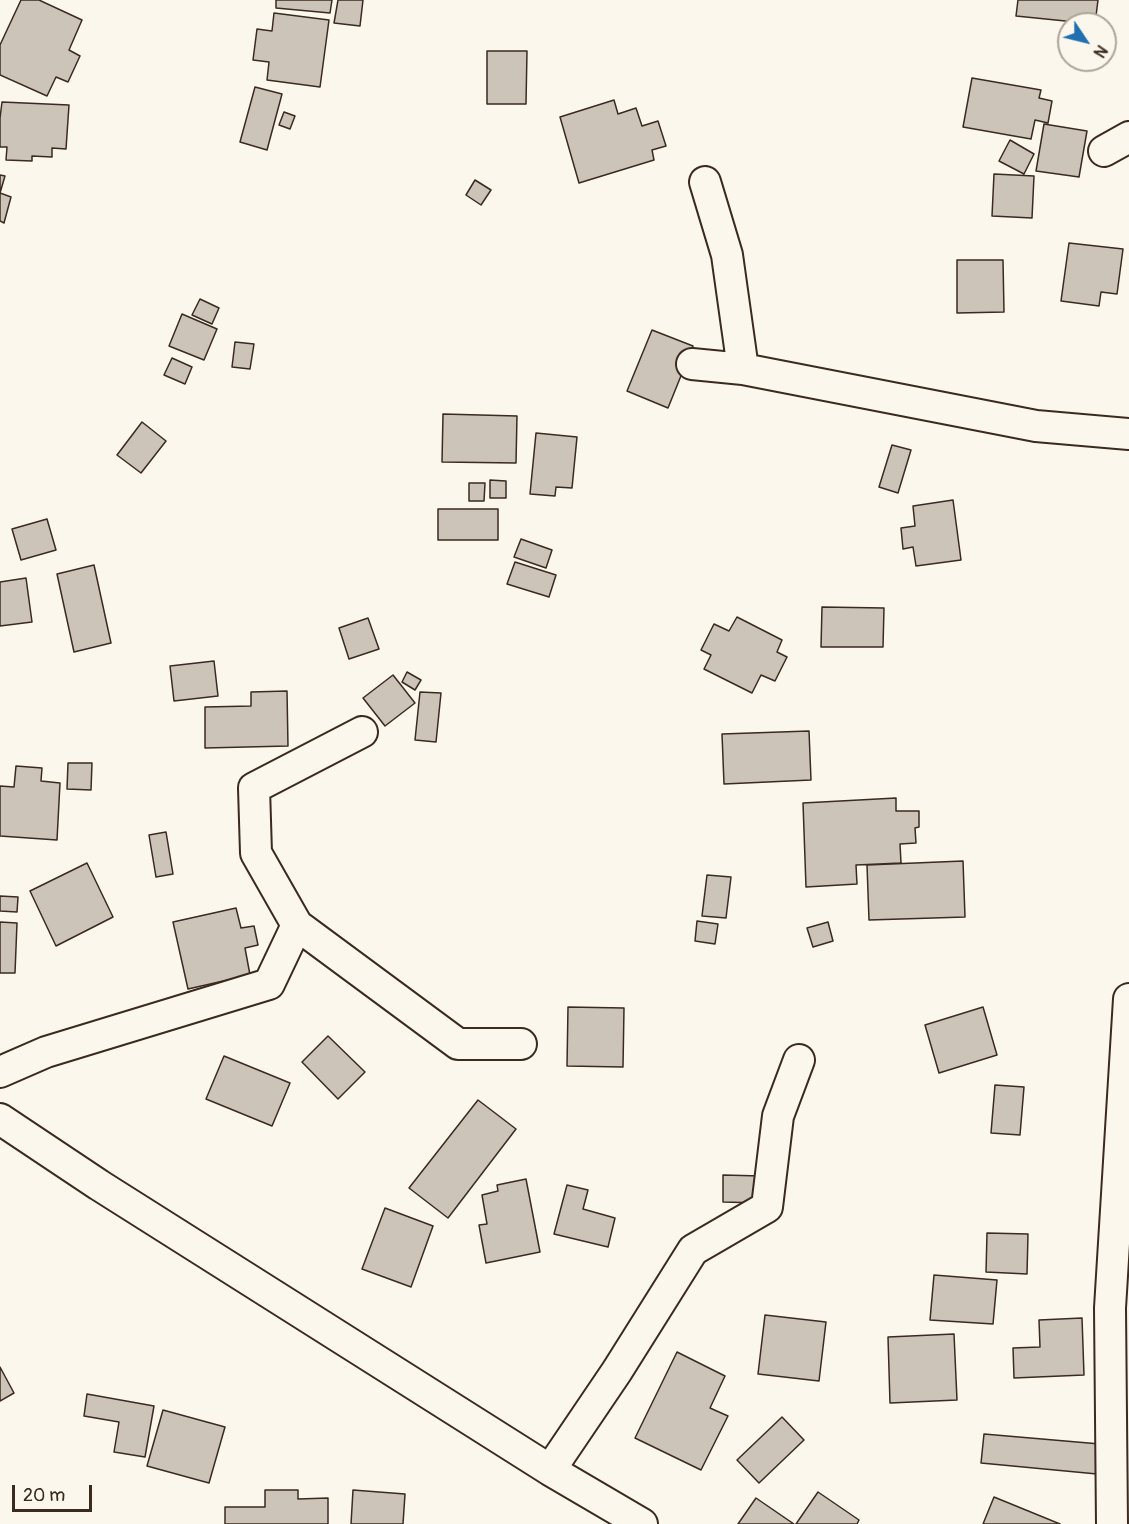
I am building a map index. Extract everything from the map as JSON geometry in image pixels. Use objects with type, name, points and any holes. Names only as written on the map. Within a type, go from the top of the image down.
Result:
[{"type":"street","points":[[1104,151],[1129,137]]},
{"type":"street","points":[[705,182],[727,255],[743,369]]},
{"type":"street","points":[[692,364],[743,369],[1036,426],[1129,434]]},
{"type":"street","points":[[362,732],[254,788],[256,853],[297,925],[458,1044],[521,1044]]},
{"type":"street","points":[[0,1072],[46,1052],[269,984],[297,925]]},
{"type":"street","points":[[1112,1524],[1110,1308],[1129,999]]},
{"type":"street","points":[[550,1470],[617,1371],[693,1250],[767,1207],[778,1116],[799,1060]]},
{"type":"street","points":[[0,1119],[99,1185],[550,1470],[642,1524]]},
{"type":"building","points":[[21,0],[39,0],[82,20],[69,50],[80,56],[68,82],[56,77],[47,96],[0,75],[0,45]]},
{"type":"building","points":[[276,0],[332,0],[330,13],[276,8]]},
{"type":"building","points":[[338,0],[363,0],[360,26],[334,23]]},
{"type":"building","points":[[1018,0],[1098,0],[1096,12],[1057,12],[1057,20],[1016,16]]},
{"type":"building","points":[[274,13],[329,20],[320,87],[267,80],[269,62],[253,60],[257,29],[272,31]]},
{"type":"building","points":[[487,51],[527,51],[526,104],[487,104]]},
{"type":"building","points":[[972,78],[1041,90],[1039,98],[1052,101],[1048,123],[1035,120],[1031,139],[963,127]]},
{"type":"building","points":[[255,87],[282,94],[267,150],[240,142]]},
{"type":"building","points":[[614,100],[618,114],[636,108],[642,126],[658,121],[666,146],[652,150],[654,160],[579,183],[560,117]]},
{"type":"building","points":[[2,102],[69,105],[66,149],[52,148],[52,157],[32,156],[32,161],[6,160],[7,147],[0,147]]},
{"type":"building","points":[[284,112],[295,116],[290,129],[279,125]]},
{"type":"building","points":[[1044,124],[1087,131],[1079,177],[1036,171]]},
{"type":"building","points":[[1010,140],[1034,154],[1024,174],[999,161]]},
{"type":"building","points":[[994,174],[1034,176],[1032,218],[992,216]]},
{"type":"building","points":[[0,175],[5,176],[0,193]]},
{"type":"building","points":[[475,180],[491,190],[481,205],[466,195]]},
{"type":"building","points":[[0,193],[11,197],[4,223],[0,221]]},
{"type":"building","points":[[1069,243],[1123,249],[1117,294],[1101,292],[1099,306],[1061,301]]},
{"type":"building","points":[[957,260],[1003,260],[1004,312],[957,313]]},
{"type":"building","points":[[200,299],[219,308],[212,324],[192,315]]},
{"type":"building","points":[[182,314],[217,329],[204,360],[169,346]]},
{"type":"building","points":[[652,330],[693,346],[668,408],[627,391]]},
{"type":"building","points":[[235,342],[254,344],[250,369],[232,367]]},
{"type":"building","points":[[172,358],[192,367],[185,384],[164,375]]},
{"type":"building","points":[[443,414],[517,416],[516,463],[442,462]]},
{"type":"building","points":[[142,422],[166,441],[141,473],[117,455]]},
{"type":"building","points":[[536,433],[577,437],[572,488],[556,487],[555,496],[530,494]]},
{"type":"building","points":[[892,445],[911,450],[898,493],[879,487]]},
{"type":"building","points":[[490,480],[506,481],[506,498],[490,498]]},
{"type":"building","points":[[469,483],[485,483],[484,501],[469,501]]},
{"type":"building","points":[[953,500],[961,560],[916,566],[913,547],[903,549],[901,528],[915,526],[913,506]]},
{"type":"building","points":[[438,509],[498,509],[498,540],[438,540]]},
{"type":"building","points":[[47,519],[56,550],[21,560],[12,529]]},
{"type":"building","points":[[521,539],[552,550],[546,568],[514,557]]},
{"type":"building","points":[[515,562],[556,575],[549,597],[507,584]]},
{"type":"building","points":[[94,565],[111,643],[74,652],[57,574]]},
{"type":"building","points":[[26,578],[32,622],[0,626],[0,582]]},
{"type":"building","points":[[822,607],[884,608],[883,647],[821,647]]},
{"type":"building","points":[[737,617],[782,640],[777,652],[787,657],[775,681],[761,675],[752,693],[704,669],[711,655],[701,650],[714,624],[729,631]]},
{"type":"building","points":[[368,618],[379,649],[349,659],[339,628]]},
{"type":"building","points":[[214,661],[218,696],[174,701],[170,666]]},
{"type":"building","points":[[407,672],[421,680],[415,690],[402,682]]},
{"type":"building","points":[[393,675],[415,703],[385,726],[363,698]]},
{"type":"building","points":[[287,691],[288,746],[205,748],[205,707],[251,706],[251,692]]},
{"type":"building","points":[[420,692],[441,693],[436,742],[415,740]]},
{"type":"building","points":[[809,731],[811,780],[724,784],[722,734]]},
{"type":"building","points":[[68,763],[92,763],[91,790],[67,789]]},
{"type":"building","points":[[16,766],[42,768],[41,781],[60,783],[57,840],[0,836],[0,786],[14,787]]},
{"type":"building","points":[[896,798],[896,811],[919,811],[919,827],[915,828],[916,843],[900,844],[901,863],[856,865],[857,884],[806,887],[803,803]]},
{"type":"building","points":[[166,832],[173,874],[156,877],[149,835]]},
{"type":"building","points":[[963,861],[965,917],[869,920],[867,865]]},
{"type":"building","points":[[87,863],[113,917],[56,946],[30,891]]},
{"type":"building","points":[[707,875],[731,877],[726,918],[702,916]]},
{"type":"building","points":[[0,896],[18,897],[17,912],[0,911]]},
{"type":"building","points":[[236,908],[241,928],[254,926],[258,945],[245,948],[250,975],[188,989],[173,922]]},
{"type":"building","points":[[697,921],[718,924],[715,944],[695,941]]},
{"type":"building","points":[[0,922],[17,923],[15,973],[0,973]]},
{"type":"building","points":[[828,922],[833,941],[813,947],[807,928]]},
{"type":"building","points":[[568,1007],[624,1008],[623,1067],[567,1066]]},
{"type":"building","points":[[983,1007],[997,1055],[939,1073],[925,1025]]},
{"type":"building","points":[[328,1036],[365,1072],[338,1099],[302,1062]]},
{"type":"building","points":[[224,1056],[290,1083],[272,1126],[206,1099]]},
{"type":"building","points":[[995,1085],[1024,1087],[1020,1135],[991,1133]]},
{"type":"building","points":[[478,1100],[516,1129],[448,1218],[409,1188]]},
{"type":"building","points":[[723,1175],[761,1176],[760,1203],[723,1202]]},
{"type":"building","points":[[526,1179],[540,1252],[486,1263],[479,1225],[487,1224],[482,1195],[498,1191],[497,1185]]},
{"type":"building","points":[[567,1185],[588,1190],[583,1209],[615,1218],[608,1247],[554,1234]]},
{"type":"building","points":[[385,1208],[433,1226],[411,1287],[362,1269]]},
{"type":"building","points":[[987,1233],[1028,1234],[1027,1274],[986,1272]]},
{"type":"building","points":[[934,1275],[997,1280],[993,1324],[930,1320]]},
{"type":"building","points":[[765,1315],[826,1322],[819,1381],[758,1374]]},
{"type":"building","points":[[1082,1318],[1084,1375],[1014,1378],[1013,1348],[1040,1347],[1039,1320]]},
{"type":"building","points":[[954,1334],[957,1400],[890,1403],[888,1337]]},
{"type":"building","points":[[677,1352],[725,1376],[710,1408],[728,1416],[701,1470],[635,1438]]},
{"type":"building","points":[[0,1367],[14,1393],[0,1401]]},
{"type":"building","points":[[87,1394],[154,1406],[145,1457],[114,1452],[119,1422],[84,1416]]},
{"type":"building","points":[[163,1410],[225,1427],[209,1483],[147,1466]]},
{"type":"building","points":[[782,1417],[804,1440],[759,1483],[737,1460]]},
{"type":"building","points":[[984,1434],[1100,1444],[1097,1474],[981,1463]]},
{"type":"building","points":[[265,1490],[298,1490],[298,1499],[328,1498],[328,1524],[225,1524],[225,1507],[265,1507]]},
{"type":"building","points":[[353,1490],[405,1494],[403,1524],[351,1524]]},
{"type":"building","points":[[818,1492],[859,1520],[857,1524],[796,1524]]},
{"type":"building","points":[[994,1497],[1060,1524],[983,1524]]},
{"type":"building","points":[[756,1498],[794,1524],[738,1524]]}]
